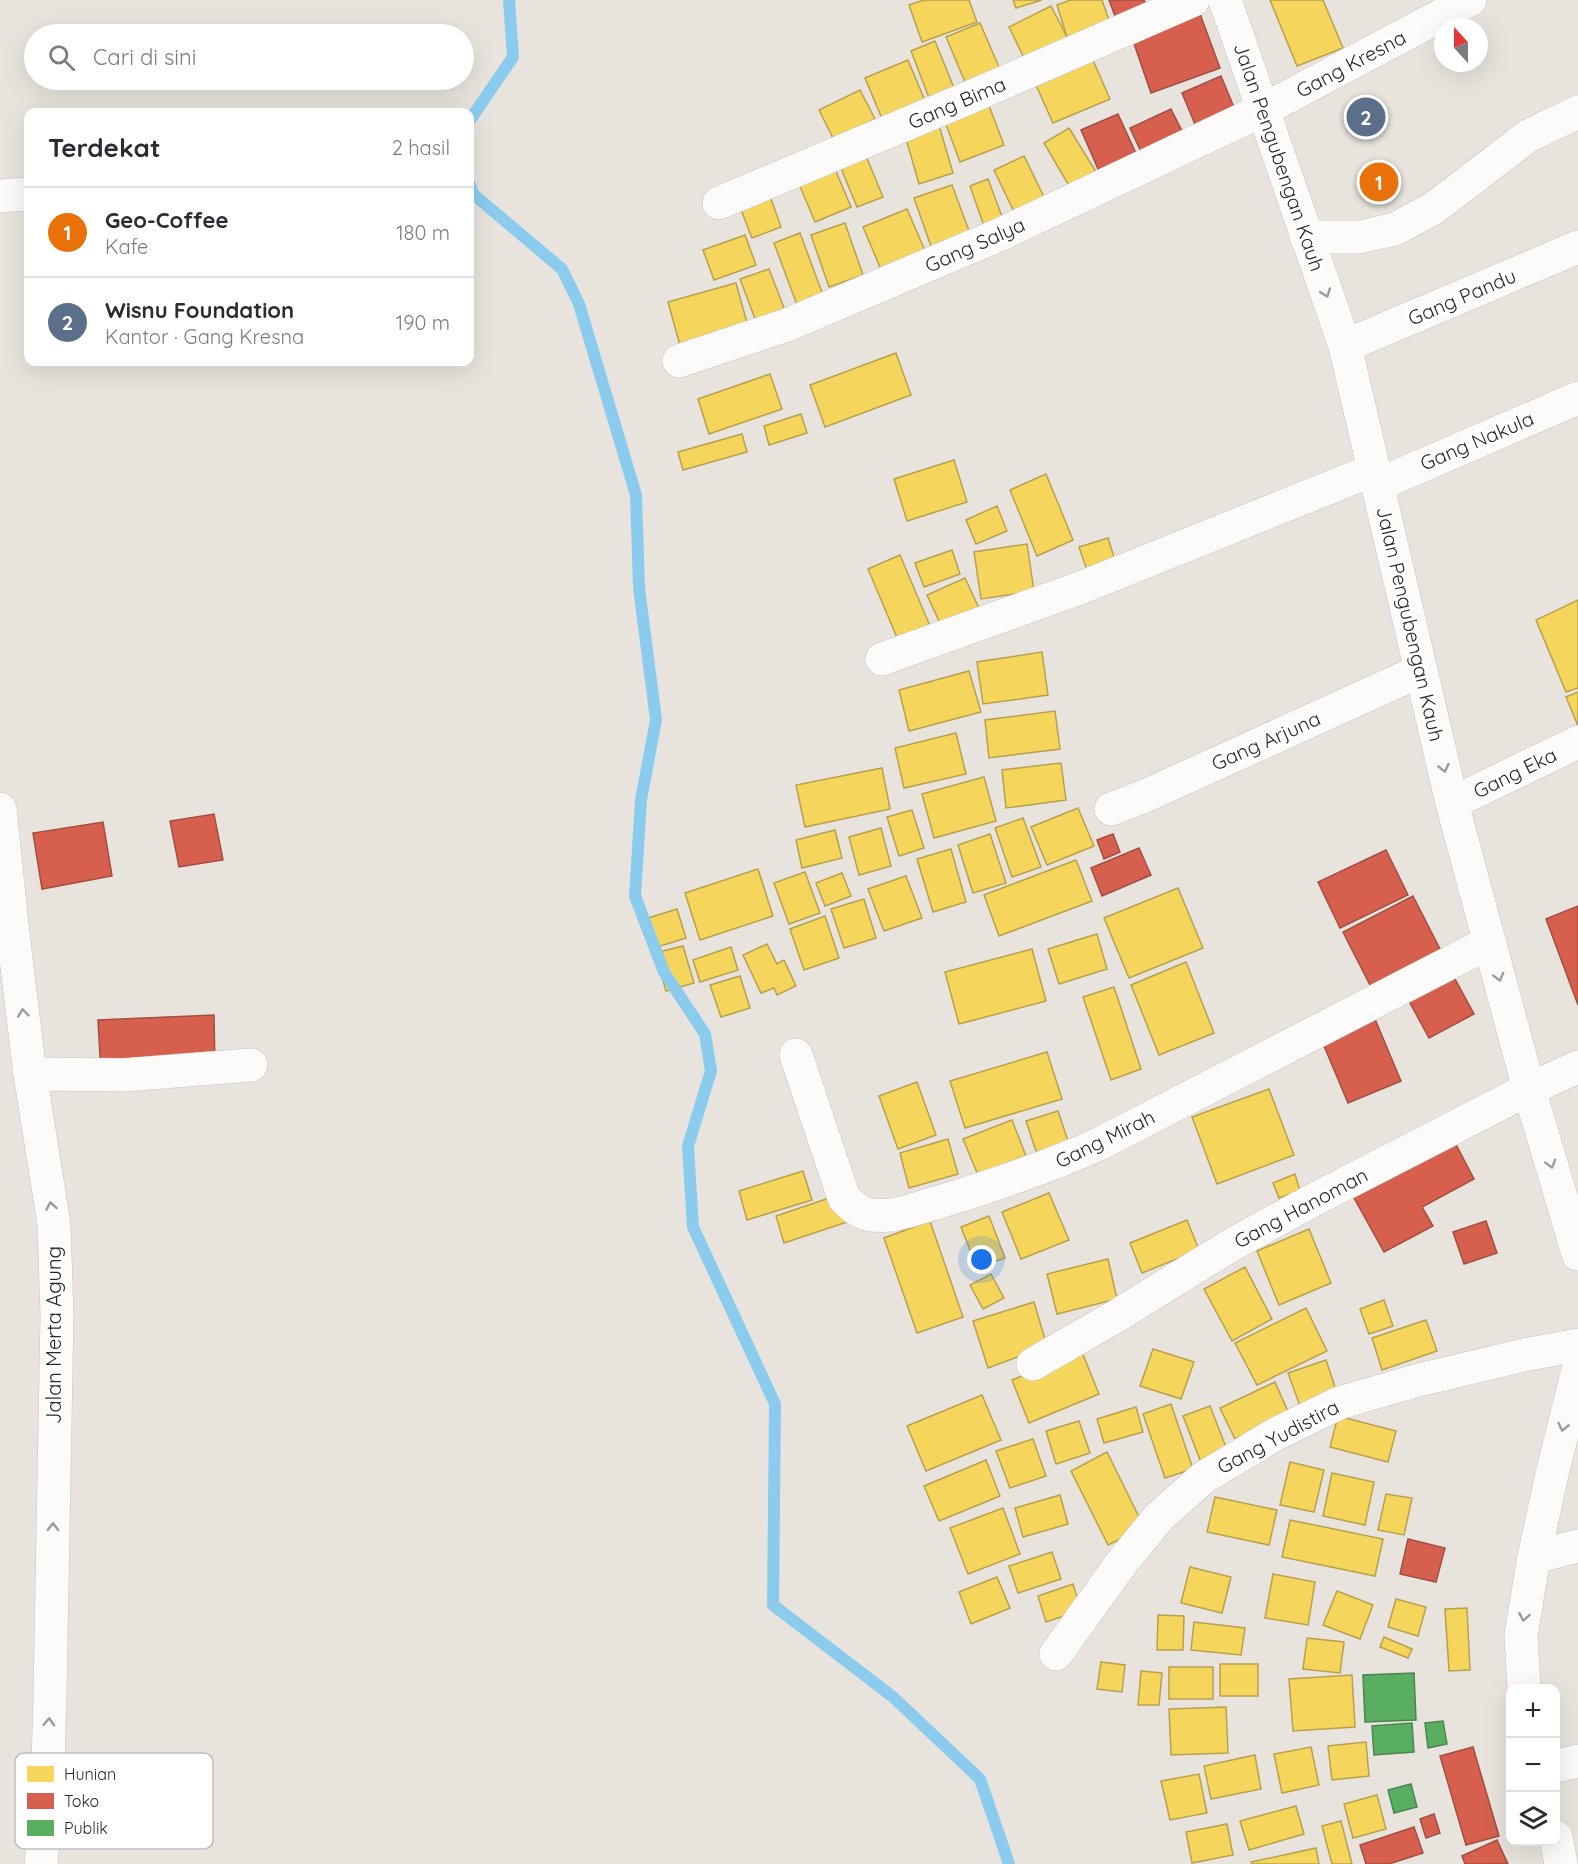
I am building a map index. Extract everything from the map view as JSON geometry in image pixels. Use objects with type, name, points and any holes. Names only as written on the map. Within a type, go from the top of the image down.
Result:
[{"type":"street","name":"Gang Bima","points":[[719,203],[1193,0]]},
{"type":"street","name":"Gang Kresna","points":[[1263,110],[1470,0]]},
{"type":"street","name":"Jalan Pengubengan Kauh","points":[[1228,1],[1306,237],[1345,346],[1452,803],[1529,1089],[1578,1254]]},
{"type":"street","name":"Gang Salya","points":[[679,360],[787,325],[999,236],[1263,110]]},
{"type":"street","points":[[1306,237],[1360,237],[1395,229],[1434,208],[1528,136],[1578,112]]},
{"type":"street","points":[[0,196],[24,194]]},
{"type":"street","name":"Gang Pandu","points":[[1345,346],[1578,247]]},
{"type":"street","name":"Gang Nakula","points":[[882,659],[1375,478],[1578,398]]},
{"type":"street","name":"Gang Arjuna","points":[[1111,809],[1145,796],[1420,672]]},
{"type":"street","name":"Gang Eka","points":[[1452,803],[1578,742]]},
{"type":"street","name":"Jalan Merta Agung","points":[[0,809],[30,1074],[54,1224],[57,1315],[48,1753]]},
{"type":"street","name":"Gang Mirah","points":[[796,1055],[844,1198],[854,1209],[866,1214],[896,1214],[1051,1166],[1100,1144],[1490,942]]},
{"type":"street","points":[[30,1074],[124,1075],[251,1065]]},
{"type":"street","name":"Gang Hanoman","points":[[1033,1364],[1233,1244],[1317,1198],[1529,1089],[1578,1067]]},
{"type":"street","name":"Gang Yudistira","points":[[1056,1654],[1123,1561],[1159,1517],[1203,1478],[1274,1435],[1339,1403],[1429,1377],[1578,1345]]},
{"type":"street","points":[[1524,1684],[1521,1635],[1534,1557],[1578,1370]]},
{"type":"street","points":[[1534,1557],[1578,1546]]},
{"type":"street","points":[[1560,1765],[1578,1761]]},
{"type":"street","points":[[1558,1846],[1561,1864]]},
{"type":"street","name":"Jalan Merta Agung","points":[[41,1864],[42,1849]]},
{"type":"building: Hunian","points":[[924,0],[969,0],[977,22],[922,42],[909,5]]},
{"type":"building: Hunian","points":[[1013,0],[1042,0],[1016,8]]},
{"type":"building: Hunian","points":[[1070,0],[1102,0],[1111,26],[1067,37],[1057,5]]},
{"type":"building: Hunian","points":[[1270,0],[1323,0],[1343,48],[1297,66]]},
{"type":"building: Hunian","points":[[1051,6],[1067,37],[1026,62],[1009,27]]},
{"type":"building: Hunian","points":[[980,23],[1002,74],[968,89],[946,37]]},
{"type":"building: Hunian","points":[[935,41],[956,93],[931,103],[911,51]]},
{"type":"building: Hunian","points":[[1092,58],[1110,99],[1053,123],[1035,83]]},
{"type":"building: Hunian","points":[[908,60],[926,103],[883,121],[865,78]]},
{"type":"building: Hunian","points":[[860,90],[875,119],[834,140],[819,110]]},
{"type":"building: Hunian","points":[[988,103],[1004,145],[960,162],[944,119]]},
{"type":"building: Hunian","points":[[939,125],[953,173],[919,184],[905,135]]},
{"type":"building: Hunian","points":[[1069,128],[1098,175],[1072,191],[1044,143]]},
{"type":"building: Hunian","points":[[864,151],[883,197],[857,207],[838,161]]},
{"type":"building: Hunian","points":[[1024,156],[1046,201],[1016,216],[994,170]]},
{"type":"building: Hunian","points":[[835,169],[851,207],[815,222],[799,184]]},
{"type":"building: Hunian","points":[[988,179],[1003,219],[984,226],[970,186]]},
{"type":"building: Hunian","points":[[952,185],[971,236],[932,249],[914,198]]},
{"type":"building: Hunian","points":[[770,196],[781,227],[752,238],[740,207]]},
{"type":"building: Hunian","points":[[907,209],[929,260],[885,279],[863,227]]},
{"type":"building: Hunian","points":[[845,223],[863,275],[829,287],[811,235]]},
{"type":"building: Hunian","points":[[800,233],[823,295],[797,305],[774,243]]},
{"type":"building: Hunian","points":[[745,235],[756,265],[714,280],[703,250]]},
{"type":"building: Hunian","points":[[769,269],[786,313],[757,324],[740,279]]},
{"type":"building: Hunian","points":[[736,283],[749,330],[681,349],[668,302]]},
{"type":"building: Hunian","points":[[896,353],[911,395],[825,427],[810,385]]},
{"type":"building: Hunian","points":[[770,374],[782,409],[709,434],[698,399]]},
{"type":"building: Hunian","points":[[801,414],[807,433],[769,445],[764,426]]},
{"type":"building: Hunian","points":[[742,434],[747,452],[683,470],[678,452]]},
{"type":"building: Hunian","points":[[954,460],[967,502],[907,521],[894,479]]},
{"type":"building: Hunian","points":[[1046,474],[1073,540],[1037,556],[1010,490]]},
{"type":"building: Hunian","points":[[997,506],[1007,531],[976,544],[966,520]]},
{"type":"building: Hunian","points":[[1108,538],[1117,566],[1089,576],[1079,547]]},
{"type":"building: Hunian","points":[[1027,544],[1034,591],[981,599],[974,552]]},
{"type":"building: Hunian","points":[[952,550],[960,574],[924,587],[915,563]]},
{"type":"building: Hunian","points":[[900,555],[930,626],[898,640],[868,569]]},
{"type":"building: Hunian","points":[[965,578],[983,617],[945,634],[927,595]]},
{"type":"building: Hunian","points":[[1578,600],[1578,688],[1566,692],[1536,620]]},
{"type":"building: Hunian","points":[[1042,652],[1048,695],[983,704],[977,662]]},
{"type":"building: Hunian","points":[[969,671],[981,712],[909,731],[899,690]]},
{"type":"building: Hunian","points":[[1578,692],[1578,726],[1566,697]]},
{"type":"building: Hunian","points":[[1055,711],[1060,749],[989,758],[985,720]]},
{"type":"building: Hunian","points":[[956,733],[966,774],[904,788],[895,748]]},
{"type":"building: Hunian","points":[[1061,763],[1066,800],[1006,808],[1002,770]]},
{"type":"building: Hunian","points":[[882,768],[890,809],[805,827],[796,785]]},
{"type":"building: Hunian","points":[[984,777],[996,821],[934,838],[922,794]]},
{"type":"building: Hunian","points":[[1078,808],[1094,846],[1047,865],[1031,827]]},
{"type":"building: Hunian","points":[[912,810],[924,848],[899,856],[887,817]]},
{"type":"building: Hunian","points":[[1023,818],[1041,867],[1012,877],[995,828]]},
{"type":"building: Hunian","points":[[881,828],[891,866],[859,875],[849,837]]},
{"type":"building: Hunian","points":[[835,830],[842,858],[802,868],[796,840]]},
{"type":"building: Hunian","points":[[990,834],[1006,883],[973,893],[958,845]]},
{"type":"building: Hunian","points":[[951,849],[966,902],[933,912],[917,859]]},
{"type":"building: Hunian","points":[[1076,860],[1092,901],[999,936],[984,895]]},
{"type":"building: Hunian","points":[[758,869],[773,916],[700,940],[685,893]]},
{"type":"building: Hunian","points":[[805,872],[820,913],[789,924],[774,883]]},
{"type":"building: Hunian","points":[[842,873],[851,896],[825,906],[816,883]]},
{"type":"building: Hunian","points":[[906,876],[922,918],[884,931],[868,889]]},
{"type":"building: Hunian","points":[[1178,888],[1203,948],[1129,978],[1104,918]]},
{"type":"building: Hunian","points":[[864,899],[876,938],[844,948],[831,909]]},
{"type":"building: Hunian","points":[[677,909],[686,938],[654,948],[645,919]]},
{"type":"building: Hunian","points":[[825,916],[839,958],[804,970],[790,929]]},
{"type":"building: Hunian","points":[[1097,934],[1107,969],[1059,984],[1048,949]]},
{"type":"building: Hunian","points":[[767,944],[777,964],[784,960],[796,986],[777,995],[774,988],[761,993],[743,955]]},
{"type":"building: Hunian","points":[[683,946],[694,983],[666,991],[655,953]]},
{"type":"building: Hunian","points":[[731,947],[738,970],[700,982],[693,960]]},
{"type":"building: Hunian","points":[[1032,949],[1046,1001],[959,1024],[945,972]]},
{"type":"building: Hunian","points":[[1186,962],[1214,1033],[1159,1055],[1131,985]]},
{"type":"building: Hunian","points":[[740,976],[750,1008],[721,1017],[710,985]]},
{"type":"building: Hunian","points":[[1114,987],[1141,1069],[1111,1080],[1083,997]]},
{"type":"building: Hunian","points":[[1047,1052],[1062,1099],[965,1128],[950,1081]]},
{"type":"building: Hunian","points":[[917,1082],[936,1135],[898,1149],[879,1096]]},
{"type":"building: Hunian","points":[[1269,1089],[1294,1155],[1217,1184],[1192,1117]]},
{"type":"building: Hunian","points":[[1058,1111],[1070,1147],[1038,1157],[1026,1121]]},
{"type":"building: Hunian","points":[[1012,1120],[1026,1156],[978,1175],[963,1139]]},
{"type":"building: Hunian","points":[[948,1139],[958,1174],[909,1188],[900,1153]]},
{"type":"building: Hunian","points":[[803,1171],[812,1200],[747,1220],[739,1191]]},
{"type":"building: Hunian","points":[[1295,1174],[1300,1191],[1279,1198],[1273,1183]]},
{"type":"building: Hunian","points":[[1049,1193],[1069,1240],[1021,1259],[1002,1212]]},
{"type":"building: Hunian","points":[[838,1195],[847,1222],[784,1243],[776,1216]]},
{"type":"building: Hunian","points":[[989,1216],[1005,1258],[977,1268],[961,1227]]},
{"type":"building: Hunian","points":[[1187,1220],[1199,1250],[1142,1273],[1130,1243]]},
{"type":"building: Hunian","points":[[930,1221],[963,1317],[917,1333],[884,1238]]},
{"type":"building: Hunian","points":[[1309,1229],[1331,1283],[1279,1305],[1257,1251]]},
{"type":"building: Hunian","points":[[1108,1259],[1117,1299],[1057,1314],[1047,1274]]},
{"type":"building: Hunian","points":[[1245,1267],[1272,1319],[1232,1341],[1204,1289]]},
{"type":"building: Hunian","points":[[991,1274],[1004,1298],[983,1309],[970,1285]]},
{"type":"building: Hunian","points":[[1384,1300],[1393,1326],[1369,1334],[1360,1309]]},
{"type":"building: Hunian","points":[[1034,1302],[1047,1346],[988,1368],[973,1321]]},
{"type":"building: Hunian","points":[[1306,1308],[1327,1351],[1257,1385],[1235,1343]]},
{"type":"building: Hunian","points":[[1426,1320],[1437,1351],[1382,1370],[1372,1338]]},
{"type":"building: Hunian","points":[[1153,1349],[1194,1362],[1181,1399],[1140,1386]]},
{"type":"building: Hunian","points":[[1082,1352],[1099,1394],[1029,1423],[1012,1380]]},
{"type":"building: Hunian","points":[[1326,1360],[1337,1393],[1300,1406],[1288,1373]]},
{"type":"building: Hunian","points":[[1275,1382],[1289,1414],[1235,1439],[1220,1408]]},
{"type":"building: Hunian","points":[[982,1395],[1001,1440],[926,1471],[907,1426]]},
{"type":"building: Hunian","points":[[1171,1404],[1193,1469],[1165,1478],[1143,1414]]},
{"type":"building: Hunian","points":[[1210,1406],[1229,1455],[1202,1465],[1183,1416]]},
{"type":"building: Hunian","points":[[1136,1407],[1143,1432],[1104,1443],[1097,1419]]},
{"type":"building: Hunian","points":[[1338,1416],[1396,1431],[1388,1462],[1330,1447]]},
{"type":"building: Hunian","points":[[1079,1421],[1090,1453],[1056,1464],[1046,1431]]},
{"type":"building: Hunian","points":[[1033,1439],[1046,1476],[1010,1488],[996,1451]]},
{"type":"building: Hunian","points":[[1107,1452],[1144,1527],[1108,1545],[1071,1471]]},
{"type":"building: Hunian","points":[[986,1460],[1000,1496],[939,1521],[924,1486]]},
{"type":"building: Hunian","points":[[1290,1462],[1324,1470],[1314,1512],[1280,1505]]},
{"type":"building: Hunian","points":[[1332,1473],[1374,1482],[1365,1525],[1323,1516]]},
{"type":"building: Hunian","points":[[1386,1494],[1412,1498],[1404,1535],[1378,1530]]},
{"type":"building: Hunian","points":[[1060,1495],[1068,1524],[1023,1537],[1015,1508]]},
{"type":"building: Hunian","points":[[1215,1497],[1277,1510],[1269,1545],[1207,1532]]},
{"type":"building: Hunian","points":[[1003,1508],[1020,1554],[968,1574],[950,1528]]},
{"type":"building: Hunian","points":[[1290,1520],[1383,1539],[1375,1576],[1282,1557]]},
{"type":"building: Hunian","points":[[1052,1552],[1061,1579],[1018,1593],[1009,1566]]},
{"type":"building: Hunian","points":[[1190,1567],[1231,1577],[1222,1613],[1181,1603]]},
{"type":"building: Hunian","points":[[1273,1574],[1315,1582],[1308,1625],[1265,1618]]},
{"type":"building: Hunian","points":[[997,1577],[1010,1608],[971,1624],[959,1592]]},
{"type":"building: Hunian","points":[[1073,1584],[1081,1610],[1046,1622],[1038,1596]]},
{"type":"building: Hunian","points":[[1337,1591],[1373,1605],[1360,1639],[1323,1625]]},
{"type":"building: Hunian","points":[[1396,1599],[1426,1607],[1418,1636],[1388,1627]]},
{"type":"building: Hunian","points":[[1467,1608],[1470,1670],[1449,1671],[1445,1609]]},
{"type":"building: Hunian","points":[[1158,1615],[1184,1616],[1183,1650],[1157,1650]]},
{"type":"building: Hunian","points":[[1194,1622],[1245,1628],[1241,1655],[1191,1650]]},
{"type":"building: Hunian","points":[[1384,1637],[1412,1649],[1408,1658],[1380,1647]]},
{"type":"building: Hunian","points":[[1307,1638],[1344,1642],[1340,1673],[1303,1669]]},
{"type":"building: Hunian","points":[[1101,1662],[1125,1665],[1122,1692],[1097,1689]]},
{"type":"building: Hunian","points":[[1220,1664],[1258,1664],[1258,1696],[1220,1696]]},
{"type":"building: Hunian","points":[[1169,1667],[1213,1667],[1213,1699],[1169,1699]]},
{"type":"building: Hunian","points":[[1141,1671],[1162,1673],[1159,1705],[1138,1705]]},
{"type":"building: Hunian","points":[[1352,1675],[1355,1727],[1293,1731],[1289,1679]]},
{"type":"building: Hunian","points":[[1226,1707],[1228,1753],[1171,1755],[1169,1709]]},
{"type":"building: Hunian","points":[[1366,1742],[1369,1776],[1332,1780],[1328,1746]]},
{"type":"building: Hunian","points":[[1311,1747],[1319,1785],[1282,1793],[1274,1754]]},
{"type":"building: Hunian","points":[[1255,1755],[1261,1789],[1211,1799],[1204,1766]]},
{"type":"building: Hunian","points":[[1199,1774],[1207,1813],[1170,1820],[1161,1781]]},
{"type":"building: Hunian","points":[[1377,1795],[1386,1829],[1353,1838],[1344,1804]]},
{"type":"building: Hunian","points":[[1296,1806],[1304,1834],[1249,1850],[1240,1821]]},
{"type":"building: Hunian","points":[[1341,1821],[1352,1864],[1332,1864],[1322,1826]]},
{"type":"building: Hunian","points":[[1227,1824],[1233,1855],[1192,1863],[1186,1832]]},
{"type":"building: Hunian","points":[[1316,1848],[1319,1864],[1252,1864],[1251,1862]]},
{"type":"building: Toko","points":[[1109,0],[1144,0],[1146,5],[1115,16]]},
{"type":"building: Toko","points":[[1199,11],[1220,68],[1151,93],[1131,35]]},
{"type":"building: Toko","points":[[1221,76],[1238,117],[1199,134],[1182,93]]},
{"type":"building: Toko","points":[[1171,109],[1186,139],[1144,158],[1130,128]]},
{"type":"building: Toko","points":[[1118,114],[1140,162],[1102,178],[1081,130]]},
{"type":"building: Toko","points":[[214,814],[223,860],[179,867],[170,821]]},
{"type":"building: Toko","points":[[103,822],[112,876],[42,889],[33,833]]},
{"type":"building: Toko","points":[[1113,834],[1120,852],[1104,859],[1097,840]]},
{"type":"building: Toko","points":[[1139,848],[1151,875],[1102,896],[1091,868]]},
{"type":"building: Toko","points":[[1386,850],[1408,895],[1340,928],[1318,882]]},
{"type":"building: Toko","points":[[1413,896],[1442,953],[1372,989],[1343,932]]},
{"type":"building: Toko","points":[[1578,906],[1578,1005],[1546,919]]},
{"type":"building: Toko","points":[[1448,966],[1474,1014],[1429,1038],[1403,990]]},
{"type":"building: Toko","points":[[1372,1012],[1401,1081],[1348,1103],[1319,1034]]},
{"type":"building: Toko","points":[[214,1015],[215,1067],[101,1073],[98,1020]]},
{"type":"building: Toko","points":[[1450,1133],[1474,1179],[1422,1207],[1433,1226],[1384,1252],[1348,1187]]},
{"type":"building: Toko","points":[[1486,1221],[1497,1253],[1464,1264],[1453,1232]]},
{"type":"building: Toko","points":[[1408,1539],[1445,1548],[1436,1582],[1400,1574]]},
{"type":"building: Toko","points":[[1473,1747],[1499,1836],[1466,1845],[1440,1756]]},
{"type":"building: Toko","points":[[1434,1814],[1440,1833],[1426,1838],[1420,1819]]},
{"type":"building: Toko","points":[[1414,1827],[1423,1853],[1389,1864],[1366,1864],[1360,1845]]},
{"type":"building: Toko","points":[[1497,1840],[1508,1864],[1465,1864],[1462,1856]]},
{"type":"building: Publik","points":[[1414,1673],[1416,1720],[1365,1722],[1363,1675]]},
{"type":"building: Publik","points":[[1443,1721],[1447,1744],[1428,1748],[1425,1723]]},
{"type":"building: Publik","points":[[1412,1723],[1414,1752],[1374,1755],[1372,1726]]},
{"type":"building: Publik","points":[[1411,1784],[1417,1807],[1394,1813],[1388,1790]]},
{"type":"waterway","points":[[474,114],[513,57],[509,0]]},
{"type":"waterway","points":[[474,195],[562,269],[579,304],[636,495],[639,588],[656,720],[641,800],[635,896],[664,972],[705,1034],[711,1071],[688,1146],[693,1227],[775,1404],[773,1605],[893,1697],[980,1779],[1009,1864]]},
{"type":"place","name":"Wisnu Foundation","points":[[1366,117]]},
{"type":"place","name":"Geo-Coffee","points":[[1379,182]]}]
